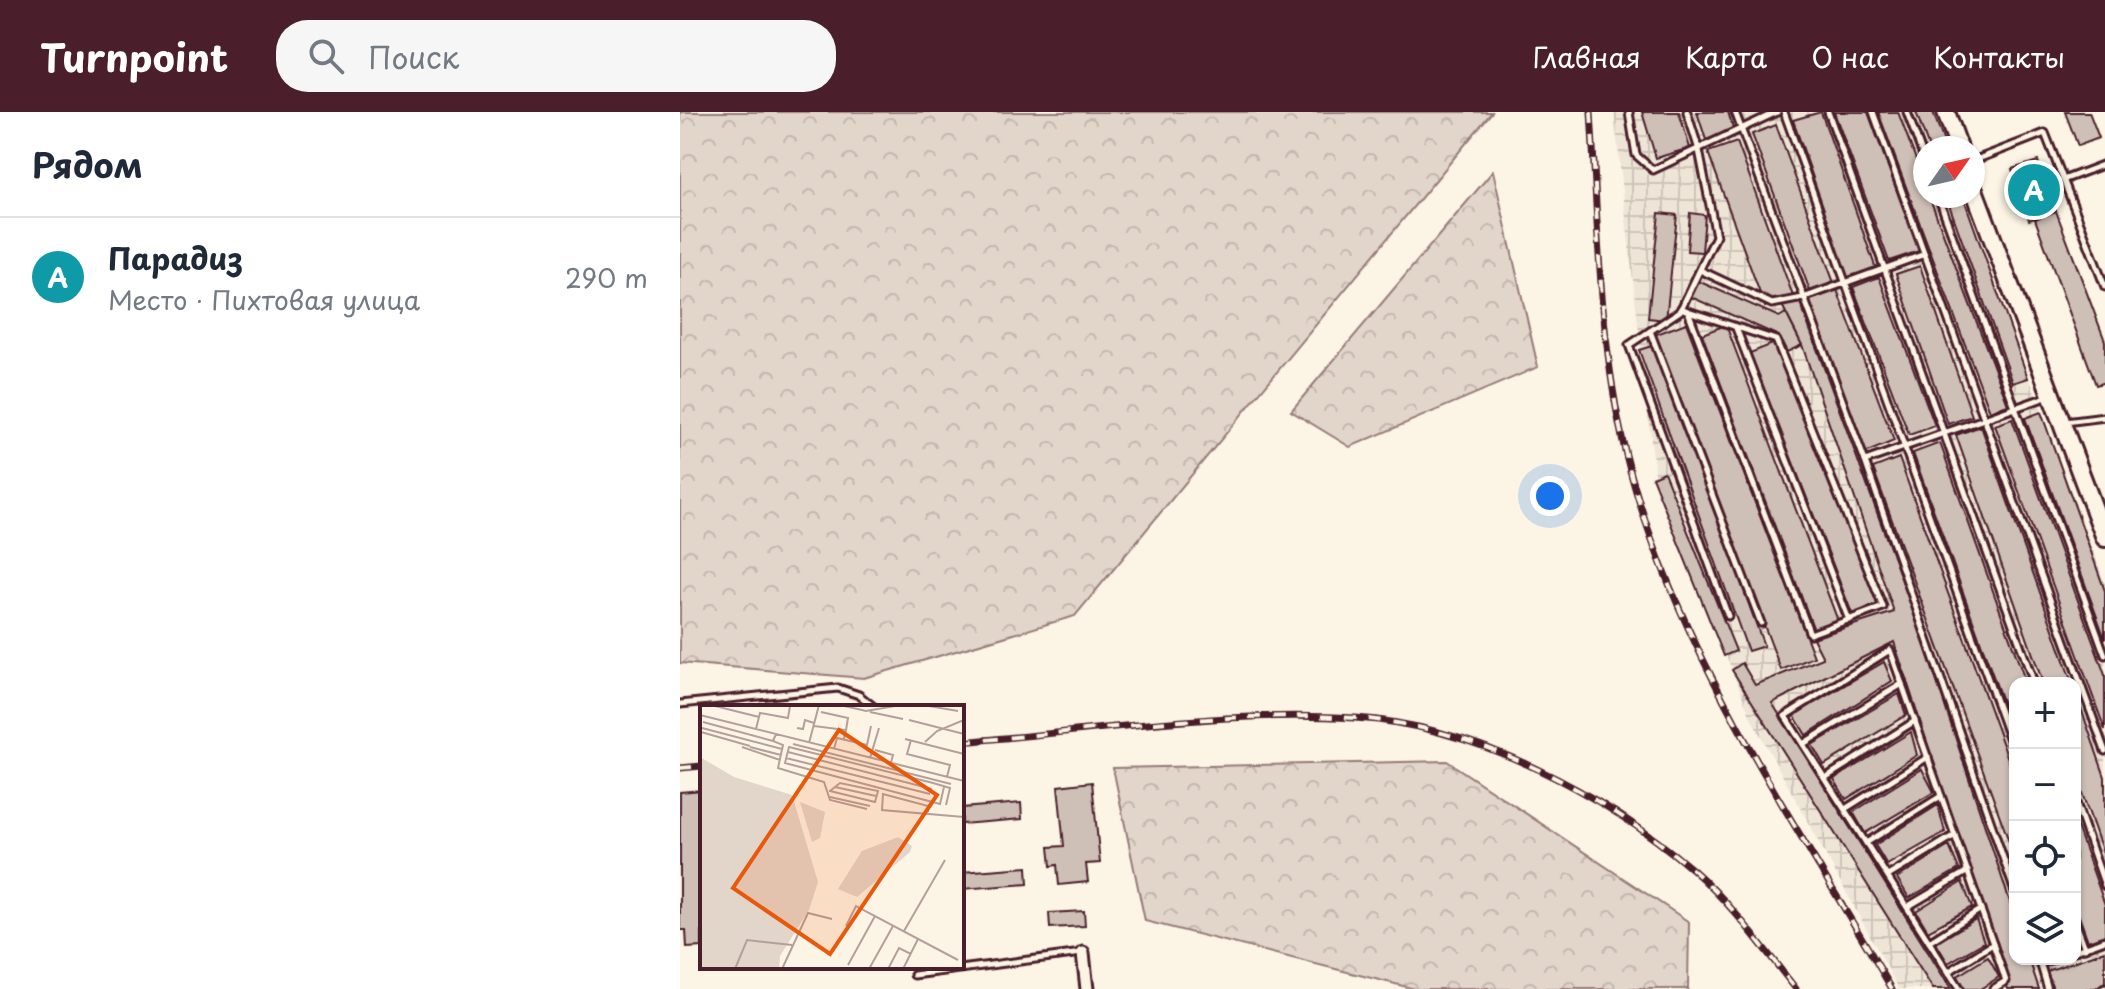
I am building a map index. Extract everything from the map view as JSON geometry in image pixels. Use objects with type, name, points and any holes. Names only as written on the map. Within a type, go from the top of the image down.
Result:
[{"type":"street","points":[[1946,112],[1955,136]]},
{"type":"street","points":[[1981,208],[2105,538]]},
{"type":"street","points":[[1083,953],[1087,989]]},
{"type":"lane","points":[[1629,112],[1636,155],[1653,170],[1777,112]]},
{"type":"lane","points":[[1687,112],[1699,150],[1716,236],[1685,309],[1629,345],[1728,616]]},
{"type":"lane","points":[[1735,112],[1865,461],[2009,875]]},
{"type":"lane","points":[[1784,112],[2013,749]]},
{"type":"lane","points":[[1828,112],[2032,677]]},
{"type":"lane","points":[[1873,112],[2105,751]]},
{"type":"lane","points":[[1907,112],[1916,136]]},
{"type":"lane","points":[[1985,156],[2045,133],[2105,287]]},
{"type":"lane","points":[[2063,180],[2105,164]]},
{"type":"lane","points":[[1942,208],[2105,655]]},
{"type":"lane","points":[[1700,270],[1772,304],[1803,298],[1925,254]]},
{"type":"lane","points":[[1685,309],[1776,340],[1883,607],[1810,634],[1685,309]]},
{"type":"lane","points":[[1736,327],[1849,620]]},
{"type":"lane","points":[[1650,331],[1761,623]]},
{"type":"lane","points":[[1865,461],[2050,395]]},
{"type":"lane","points":[[2060,422],[2105,417]]},
{"type":"lane","points":[[1959,989],[1785,716],[1815,694],[1890,650],[2006,981],[1993,989]]},
{"type":"lane","points":[[1803,744],[1902,684]]},
{"type":"lane","points":[[680,704],[838,688],[859,695],[872,705]]},
{"type":"lane","points":[[1825,778],[1915,721]]},
{"type":"lane","points":[[1845,809],[1928,757]]},
{"type":"lane","points":[[1866,843],[1941,796]]},
{"type":"lane","points":[[2081,817],[2105,886]]},
{"type":"lane","points":[[1887,876],[1955,835]]},
{"type":"lane","points":[[1907,907],[1968,871]]},
{"type":"lane","points":[[1929,942],[1981,909]]},
{"type":"lane","points":[[2081,937],[2085,948]]},
{"type":"lane","points":[[2081,949],[2105,940]]},
{"type":"lane","points":[[1948,972],[1993,944]]},
{"type":"lane","points":[[964,968],[1083,953]]},
{"type":"lane","points":[[2040,965],[2048,989]]},
{"type":"lane","points":[[914,975],[960,969]]},
{"type":"shaded area","points":[[1614,112],[1933,112],[1941,136],[1913,136],[1913,208],[1966,208],[2105,583],[2105,989],[1899,989],[1751,718],[1655,476]]},
{"type":"green space","points":[[680,112],[1492,112],[1075,616],[864,678],[680,663]]},
{"type":"green space","points":[[1493,171],[1538,367],[1350,447],[1291,411]]},
{"type":"green space","points":[[1447,761],[1689,922],[1688,989],[1415,989],[1145,921],[1113,768]]},
{"type":"building","points":[[1642,112],[1679,112],[1690,148],[1656,158]]},
{"type":"building","points":[[1697,112],[1728,112],[1734,131],[1706,140]]},
{"type":"building","points":[[1821,112],[1876,269],[1848,279],[1793,120]]},
{"type":"building","points":[[1834,112],[1868,112],[1919,251],[1889,261]]},
{"type":"building","points":[[1878,112],[1898,112],[1913,152],[1913,205]]},
{"type":"building","points":[[1916,112],[1933,112],[1942,136],[1925,136]]},
{"type":"building","points":[[2065,112],[2089,112],[2099,138],[2078,146]]},
{"type":"building","points":[[1776,125],[1834,283],[1810,291],[1752,134]]},
{"type":"building","points":[[1737,142],[1793,296],[1765,307],[1708,152]]},
{"type":"building","points":[[2038,161],[2056,211],[2029,220],[2012,169]]},
{"type":"building","points":[[1914,208],[1934,208],[2008,405],[1990,411]]},
{"type":"building","points":[[1950,208],[1967,208],[2028,378],[2013,383]]},
{"type":"building","points":[[2056,211],[2105,341],[2105,382],[2096,385],[2035,219]]},
{"type":"building","points":[[1659,213],[1677,215],[1666,320],[1648,318]]},
{"type":"building","points":[[1690,213],[1705,215],[1702,252],[1687,251]]},
{"type":"building","points":[[1920,266],[1972,416],[1948,424],[1896,274]]},
{"type":"building","points":[[1879,277],[1935,426],[1909,435],[1853,287]]},
{"type":"building","points":[[1698,281],[1779,317],[1786,313],[1802,345],[1787,352],[1779,336],[1691,297]]},
{"type":"building","points":[[1837,290],[1894,441],[1865,453],[1807,301]]},
{"type":"building","points":[[1799,300],[1915,616],[2009,899],[2009,965],[2031,965],[2039,989],[2008,989],[1894,642],[1772,703],[1951,989],[1933,989],[1732,670],[1742,663],[1755,685],[1823,658],[1813,638],[1894,612],[1802,345],[1782,305]]},
{"type":"building","points":[[1686,323],[1814,657],[1781,670],[1654,335]]},
{"type":"building","points":[[1726,325],[1838,621],[1814,630],[1702,334]]},
{"type":"building","points":[[1775,343],[1878,606],[1853,616],[1750,353]]},
{"type":"building","points":[[1655,345],[1764,646],[1748,651],[1639,350]]},
{"type":"building","points":[[2041,412],[2105,591],[2105,639],[2025,418]]},
{"type":"building","points":[[2012,419],[2105,675],[2105,730],[1995,425]]},
{"type":"building","points":[[1981,426],[2070,677],[2041,677],[1956,435]]},
{"type":"building","points":[[1940,443],[2024,677],[2009,677],[2009,720],[1913,453]]},
{"type":"building","points":[[1899,458],[2009,761],[2009,842],[1873,468]]},
{"type":"building","points":[[1664,472],[1736,651],[1724,656],[1652,477]]},
{"type":"building","points":[[1884,662],[1892,681],[1806,735],[1794,715]]},
{"type":"building","points":[[1899,694],[1906,715],[1824,765],[1812,745]]},
{"type":"building","points":[[2081,708],[2105,777],[2105,859],[2081,790]]},
{"type":"building","points":[[1911,732],[1917,755],[1846,799],[1834,779]]},
{"type":"building","points":[[1922,769],[1934,792],[1865,833],[1853,812]]},
{"type":"building","points":[[1092,782],[1100,863],[1086,864],[1088,882],[1059,885],[1057,865],[1051,866],[1049,847],[1064,846],[1058,786]]},
{"type":"building","points":[[700,790],[700,947],[687,948],[686,930],[680,930],[680,792]]},
{"type":"building","points":[[1021,803],[1022,819],[964,824],[964,808]]},
{"type":"building","points":[[1938,805],[1945,832],[1887,865],[1875,845]]},
{"type":"building","points":[[2081,838],[2105,905],[2105,935],[2088,941],[2081,922]]},
{"type":"building","points":[[1949,846],[1959,869],[1909,898],[1897,878]]},
{"type":"building","points":[[1027,867],[1028,884],[964,889],[964,872]]},
{"type":"building","points":[[1962,882],[1972,907],[1928,931],[1916,911]]},
{"type":"building","points":[[1084,911],[1085,926],[1050,928],[1049,913]]},
{"type":"building","points":[[1976,919],[1984,942],[1948,963],[1936,943]]},
{"type":"building","points":[[2105,951],[2105,985],[2093,989],[2053,989],[2047,971],[2064,965],[2081,965],[2081,959]]},
{"type":"building","points":[[1988,957],[1999,977],[1980,989],[1964,989],[1957,976]]},
{"type":"railway","points":[[1591,112],[1601,284],[1610,370],[1626,455],[1647,526],[1705,664],[1777,796],[1892,989]]},
{"type":"railway","points":[[964,742],[1207,719],[1306,716],[1400,723],[1445,734],[1535,768],[1620,815],[1658,842],[1721,897],[1796,989]]},
{"type":"railway","points":[[680,768],[700,766]]},
{"type":"place","name":"Парадиз","points":[[2034,190]]}]
